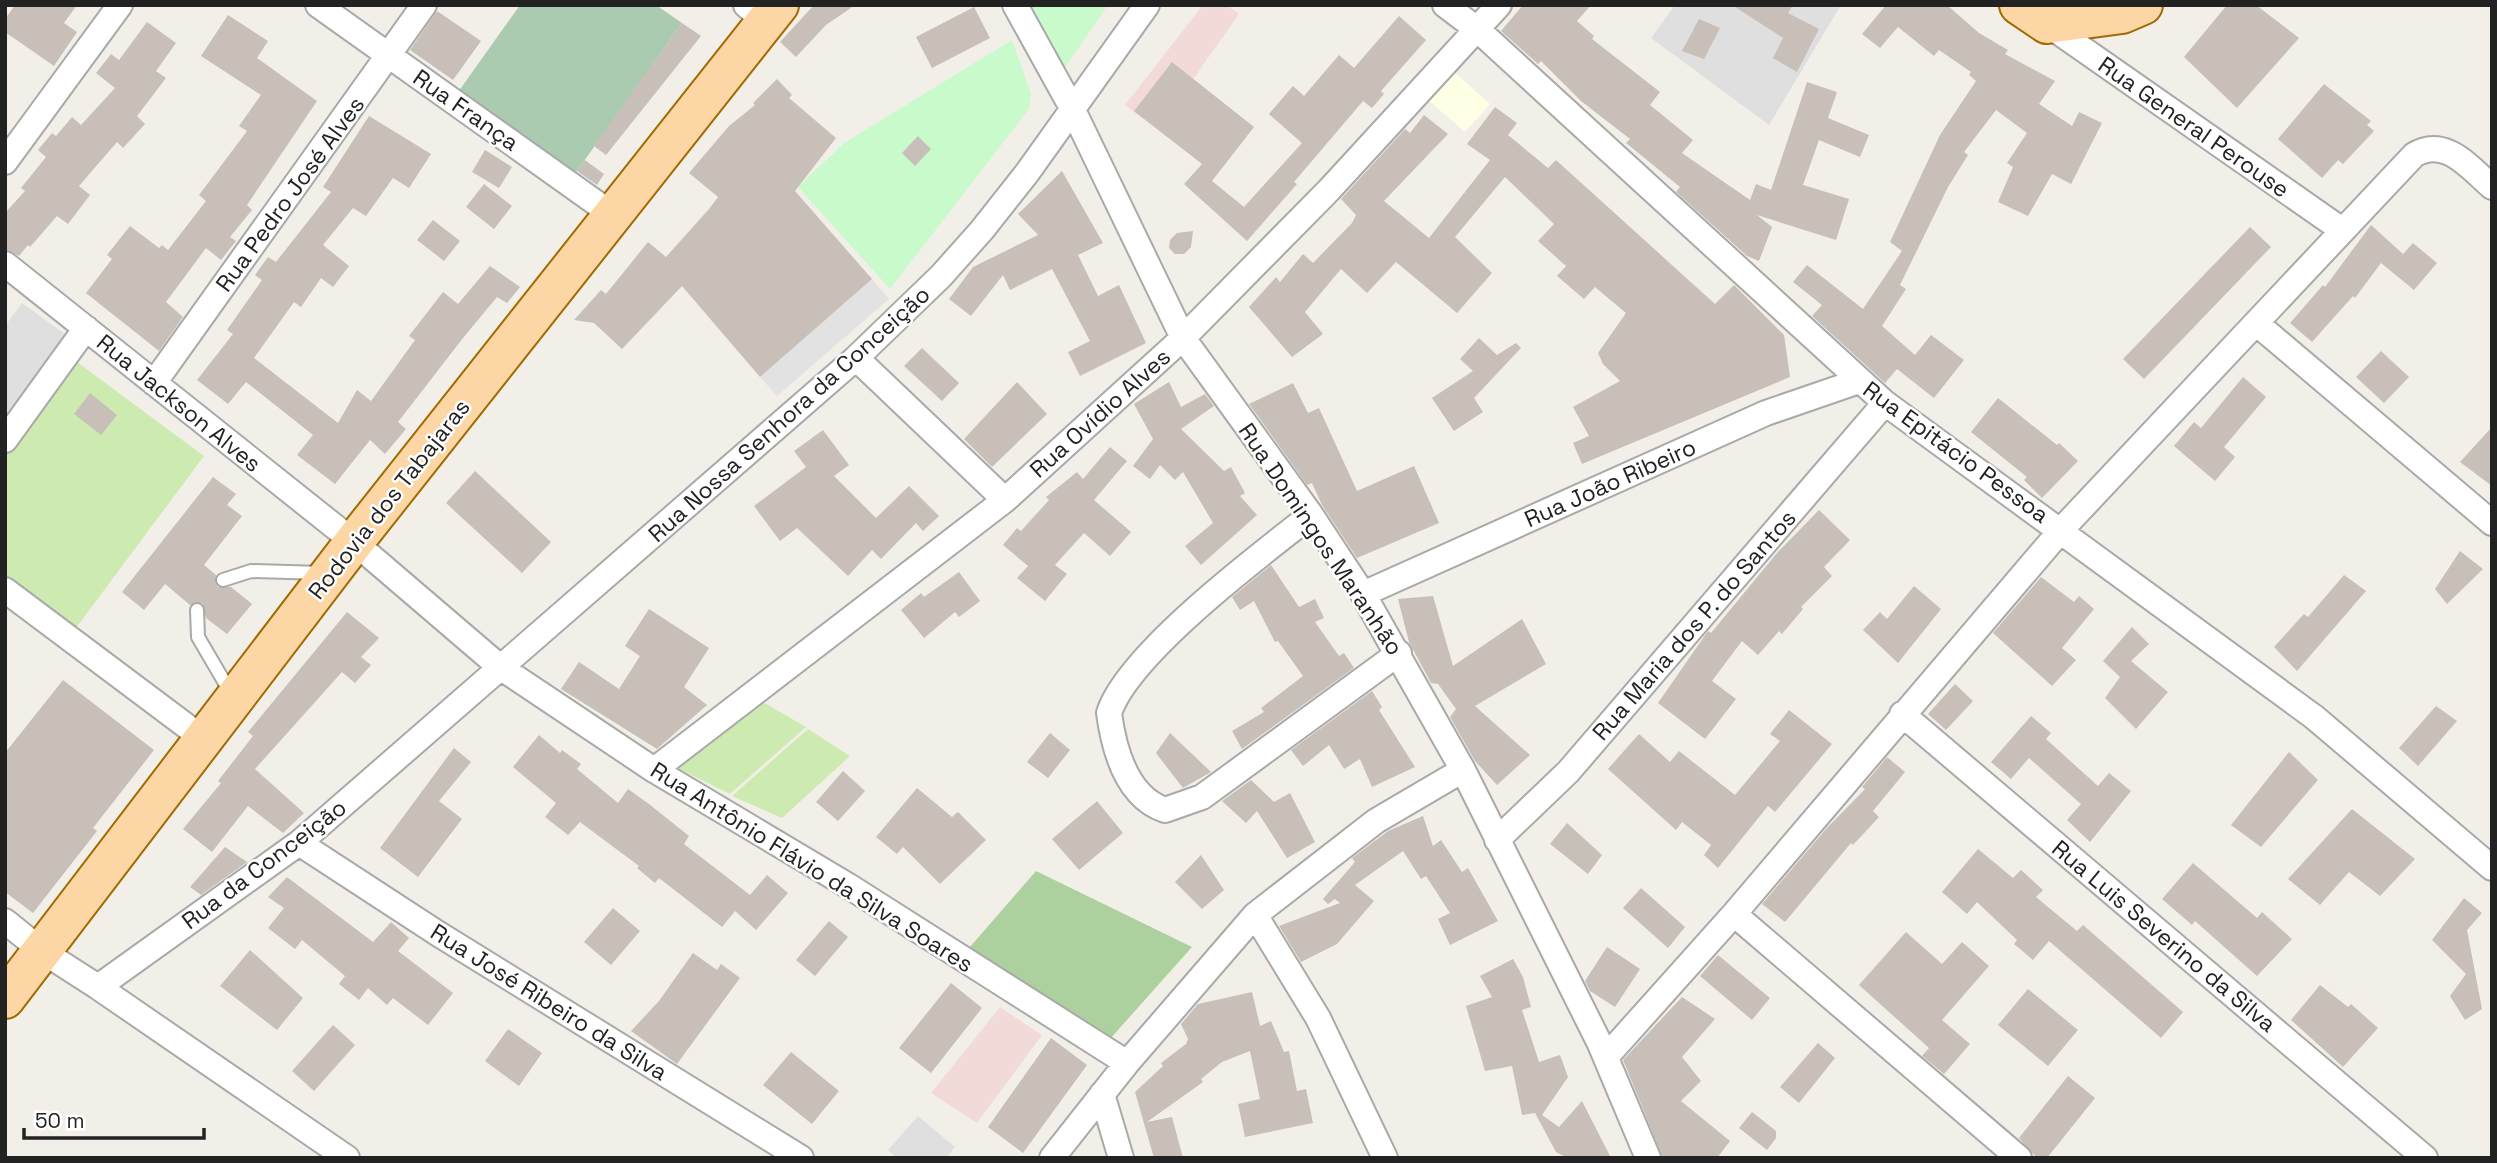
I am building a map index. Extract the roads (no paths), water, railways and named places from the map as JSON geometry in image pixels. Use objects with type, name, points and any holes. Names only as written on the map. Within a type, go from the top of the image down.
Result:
[{"type":"main road","points":[[2033,15],[2122,14],[2143,5]]},
{"type":"main road","name":"Rodovia dos Tabajaras","points":[[5,999],[354,542],[613,215],[764,11]]},
{"type":"street","points":[[5,162],[120,5]]},
{"type":"street","name":"Rua França","points":[[318,5],[613,215]]},
{"type":"street","name":"Rua Pedro José Alves","points":[[154,383],[424,5]]},
{"type":"street","name":"Rua Domingos Maranhão","points":[[1015,5],[1072,108],[1183,338],[1311,515],[1363,594],[1464,770],[1606,1057],[1648,1158]]},
{"type":"street","points":[[1072,108],[1147,5]]},
{"type":"street","name":"Rua Epitácio Pessoa","points":[[1445,5],[1478,30],[1885,403],[2314,717],[2492,868]]},
{"type":"street","name":"Rua Ovídio Alves","points":[[654,770],[1004,500],[1183,338],[1329,190],[1499,5]]},
{"type":"street","name":"Rua General Perouse","points":[[2033,15],[2342,230]]},
{"type":"street","name":"Rua Nossa Senhora da Conceição","points":[[475,690],[856,358],[941,276],[1027,173],[1072,108]]},
{"type":"street","points":[[1606,1057],[1734,914],[1902,714],[2062,530],[2414,155],[2426,148],[2447,151],[2492,187]]},
{"type":"street","name":"Rua Jackson Alves","points":[[5,264],[354,542],[500,667]]},
{"type":"street","points":[[2256,323],[2492,523]]},
{"type":"street","points":[[5,440],[86,328]]},
{"type":"street","points":[[856,358],[1004,500]]},
{"type":"street","name":"Rua João Ribeiro","points":[[1363,594],[1766,413],[1859,381]]},
{"type":"street","name":"Rua Maria dos P. do Santos","points":[[1497,840],[1568,772],[1885,403]]},
{"type":"street","points":[[1311,515],[1247,565],[1133,671],[1109,713],[1130,783],[1145,801],[1165,810],[1202,797],[1399,653]]},
{"type":"street","points":[[5,590],[205,740]]},
{"type":"street","name":"Rua Antônio Flávio da Silva Soares","points":[[500,667],[654,770],[847,886],[1127,1063]]},
{"type":"street","name":"Rua da Conceição","points":[[98,987],[299,843],[475,690]]},
{"type":"street","name":"Rua Luis Severino da Silva","points":[[1902,714],[2425,1158]]},
{"type":"street","points":[[1052,1158],[1127,1063],[1255,915],[1376,821],[1464,770]]},
{"type":"street","name":"Rua José Ribeiro da Silva","points":[[299,843],[437,933],[801,1158]]},
{"type":"street","points":[[1734,914],[2019,1158]]},
{"type":"street","points":[[1255,915],[1318,1018],[1385,1158]]},
{"type":"street","points":[[5,921],[42,951],[347,1158]]},
{"type":"street","points":[[1102,1094],[1121,1158]]},
{"type":"lane","points":[[223,580],[251,571],[331,573]]},
{"type":"lane","points":[[197,610],[198,637],[234,700]]}]
